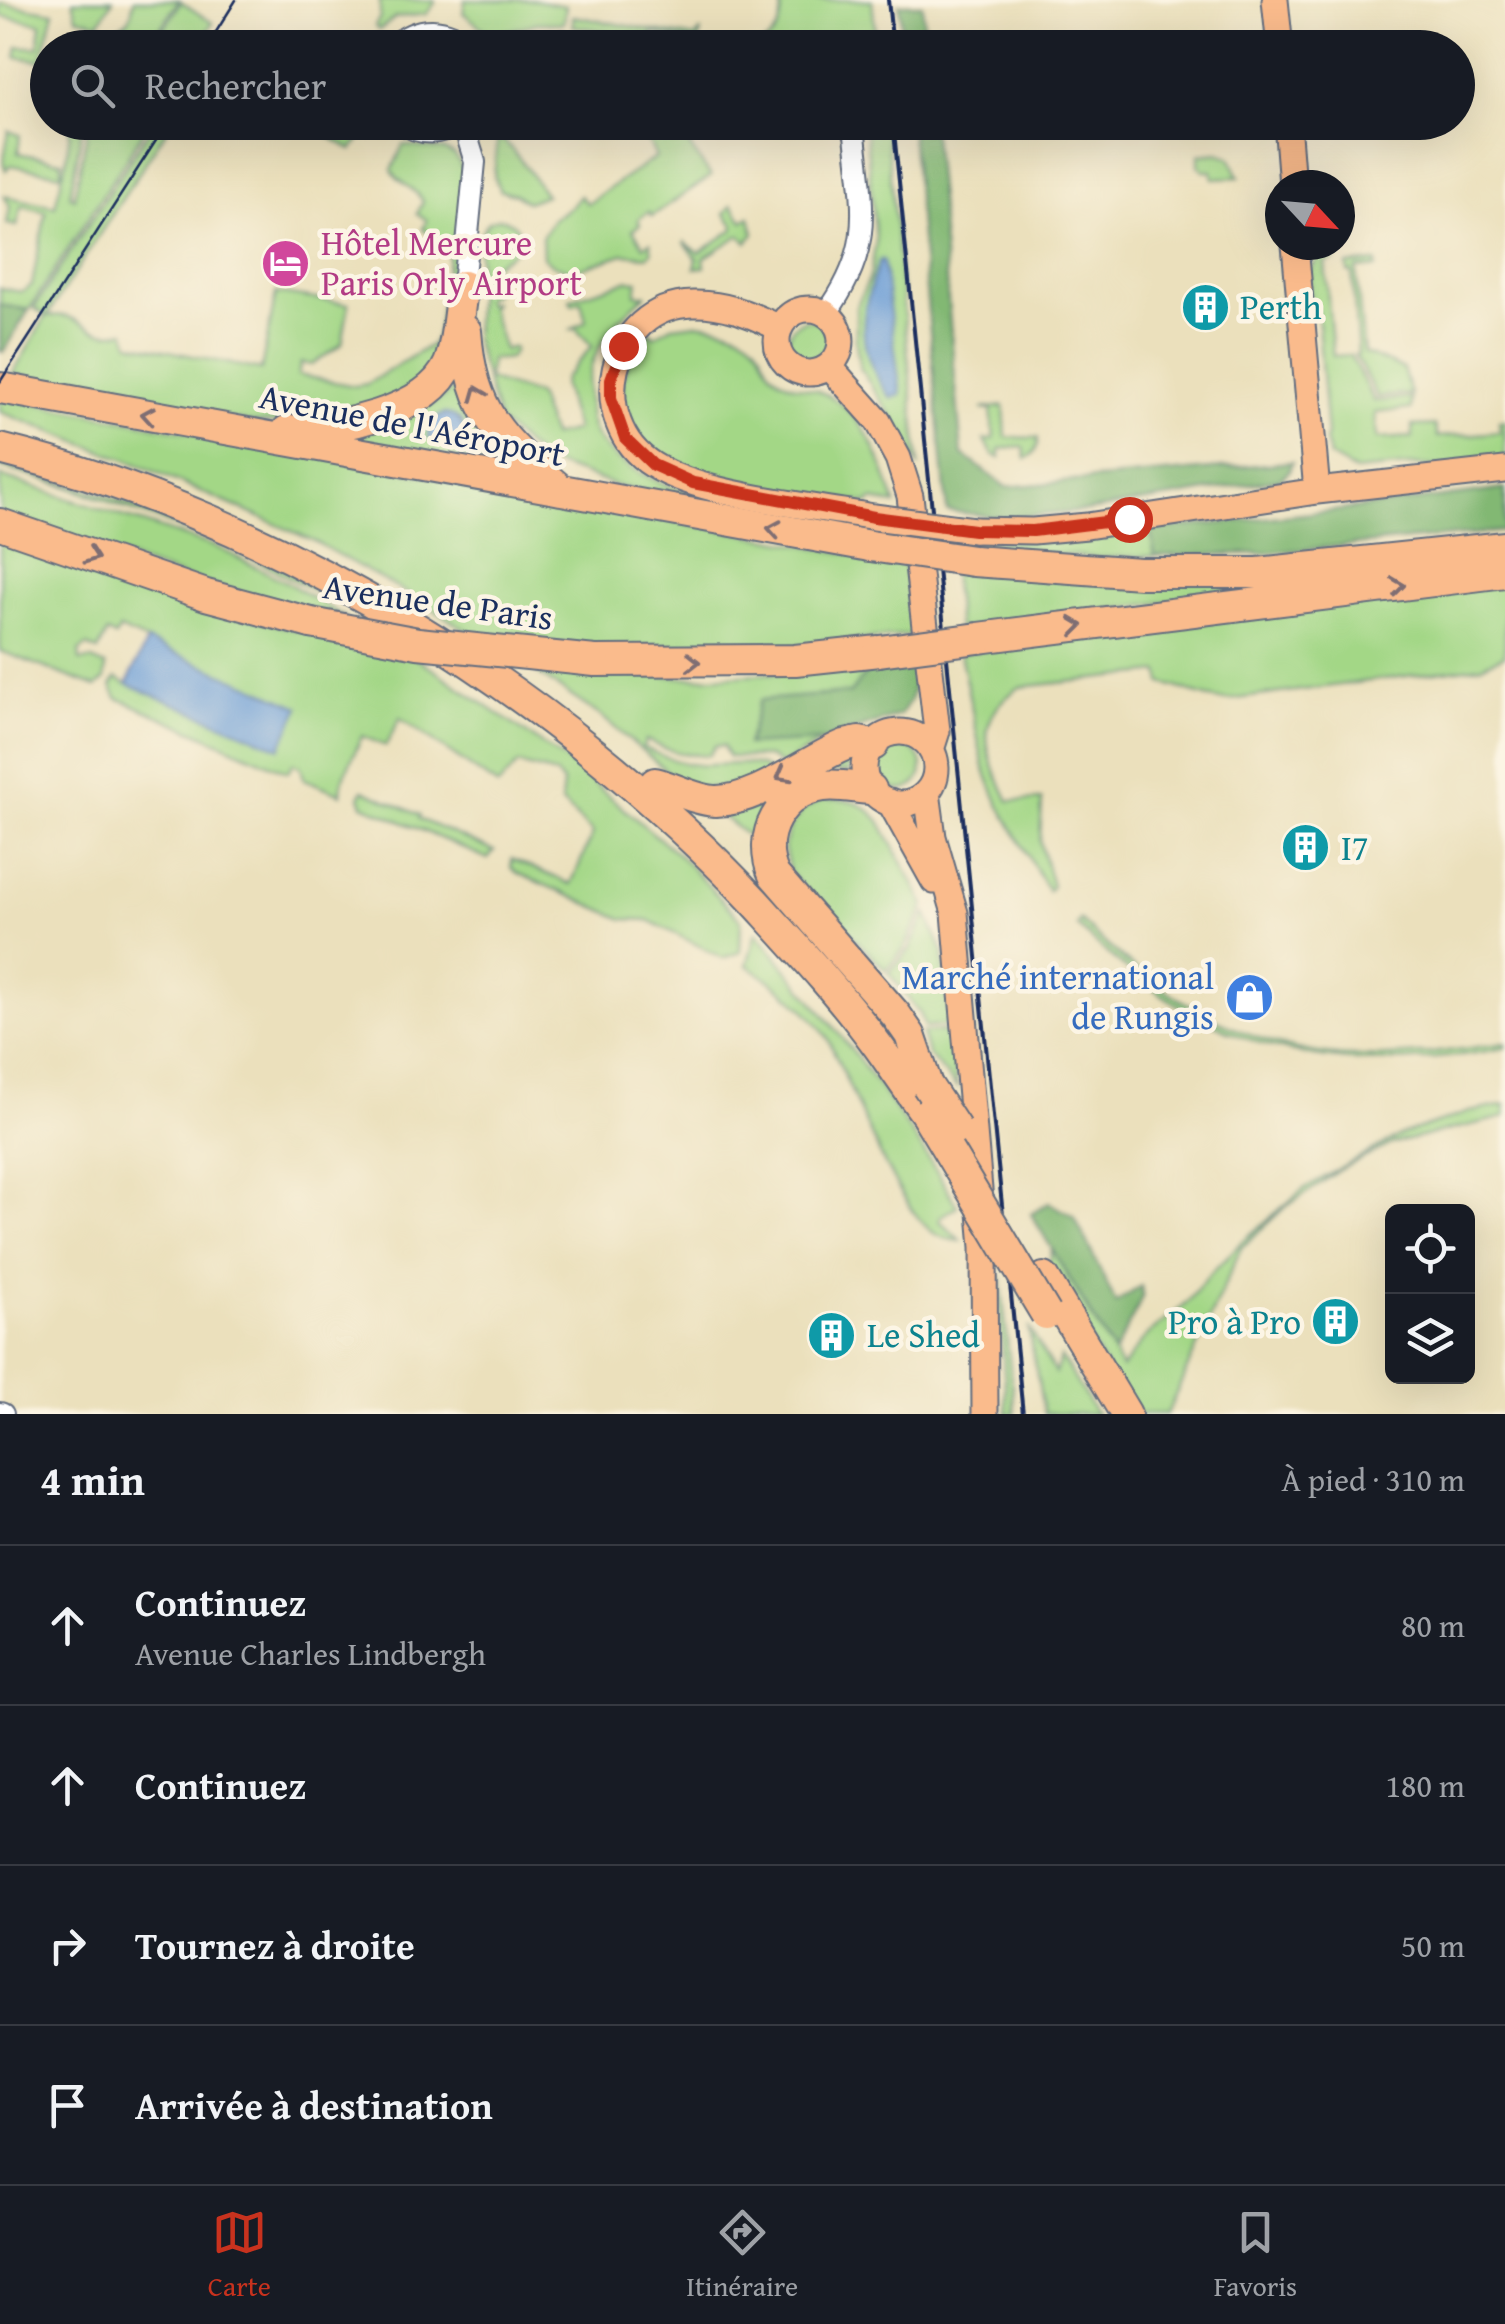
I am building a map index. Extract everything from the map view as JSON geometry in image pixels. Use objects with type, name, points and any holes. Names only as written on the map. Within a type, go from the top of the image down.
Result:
[{"type":"highway","points":[[244,432],[305,430],[407,405],[436,385],[449,363],[463,286]]},
{"type":"highway","points":[[463,286],[468,364],[476,393],[504,439],[563,492]]},
{"type":"highway","name":"Avenue de l'Aéroport","points":[[0,388],[563,492],[872,532],[974,562],[1140,573],[1258,574],[1505,547]]},
{"type":"highway","points":[[0,430],[93,458],[198,497],[355,573],[433,618],[524,680],[655,784],[796,920],[888,1030],[1105,1414]]},
{"type":"highway","points":[[0,449],[135,492],[279,554],[413,626],[510,691],[662,812],[753,900],[926,1099],[1009,1214],[1126,1414]]},
{"type":"highway","name":"Avenue de Paris","points":[[0,524],[206,595],[311,623],[418,643],[595,662],[795,660],[1505,572]]},
{"type":"highway","points":[[655,784],[700,798],[729,800],[845,746],[887,738]]},
{"type":"highway","points":[[880,796],[822,786],[784,804],[770,830],[769,863],[774,875],[896,1014],[918,1053],[926,1099]]},
{"type":"main road","points":[[1275,0],[1278,30]]},
{"type":"main road","points":[[1288,140],[1291,170]]},
{"type":"main road","points":[[1297,260],[1317,491]]},
{"type":"main road","points":[[780,328],[729,306],[689,304],[658,312],[633,332],[623,346],[611,379],[611,398],[625,438],[653,465],[693,483],[872,532],[1033,531],[1087,526],[1317,491],[1505,470]]},
{"type":"main road","points":[[805,309],[826,314],[839,329],[841,339],[836,358],[829,366],[809,373],[790,366],[778,349],[780,328],[786,319],[805,309]]},
{"type":"main road","points":[[829,366],[878,421],[898,458],[910,496],[936,731],[931,750]]},
{"type":"main road","points":[[930,668],[923,696],[864,766],[940,893],[956,945]]},
{"type":"main road","points":[[887,738],[923,740],[931,750],[936,771],[927,792],[933,837],[954,914],[1000,1414]]},
{"type":"main road","points":[[880,796],[910,802],[927,792]]},
{"type":"main road","points":[[985,1272],[985,1414]]},
{"type":"street","points":[[463,286],[475,162],[469,140]]},
{"type":"street","points":[[826,314],[856,260],[864,225],[855,140]]},
{"type":"green space","points":[[73,0],[113,0],[99,23],[77,17]]},
{"type":"green space","points":[[134,0],[179,0],[159,30],[119,30],[130,18]]},
{"type":"green space","points":[[380,0],[435,3],[426,14],[395,18],[379,30],[375,26],[380,17]]},
{"type":"green space","points":[[465,0],[534,0],[566,6],[564,23],[537,23],[510,30],[485,30],[463,13]]},
{"type":"green space","points":[[780,0],[872,0],[875,30],[777,30]]},
{"type":"green space","points":[[181,2],[213,23],[208,30],[163,30]]},
{"type":"green space","points":[[0,3],[54,12],[49,30],[40,30],[41,24],[0,16]]},
{"type":"green space","points":[[899,4],[922,4],[924,30],[901,30]]},
{"type":"green space","points":[[573,16],[651,30],[599,30],[573,26]]},
{"type":"green space","points":[[18,46],[30,47],[30,59],[16,57]]},
{"type":"green space","points":[[9,131],[20,135],[18,153],[62,161],[61,174],[10,165],[6,170],[3,163]]},
{"type":"green space","points":[[69,140],[80,140],[70,196],[74,198],[86,140],[138,140],[29,310],[0,305],[0,288],[22,292],[32,285],[46,212],[22,206],[17,226],[7,224],[10,206],[4,196],[55,206]]},
{"type":"green space","points":[[143,140],[160,140],[47,316],[65,316],[106,333],[125,331],[130,343],[261,370],[276,293],[349,304],[342,344],[312,365],[301,363],[298,375],[355,386],[367,384],[432,344],[437,334],[450,246],[423,229],[427,220],[417,214],[423,202],[392,170],[403,145],[444,150],[455,155],[464,170],[444,364],[389,408],[278,423],[247,422],[13,374],[46,316],[34,308]]},
{"type":"green space","points":[[335,140],[359,140],[352,150]]},
{"type":"green space","points":[[497,140],[503,140],[546,195],[527,202],[500,191],[494,177]]},
{"type":"green space","points":[[685,140],[711,176],[652,216],[649,212],[638,219],[640,224],[633,230],[644,246],[650,242],[652,252],[648,256],[623,254],[573,271],[551,264],[543,257],[542,237],[553,219],[580,196],[588,204],[656,157],[648,141]]},
{"type":"green space","points":[[867,140],[887,140],[919,467],[860,368],[856,307],[870,277],[876,241]]},
{"type":"green space","points":[[912,140],[934,140],[962,454],[1006,487],[1292,462],[1280,479],[1087,511],[1003,518],[947,511]]},
{"type":"green space","points":[[1218,153],[1230,157],[1239,177],[1213,178],[1212,171],[1199,166],[1199,155]]},
{"type":"green space","points":[[732,205],[743,221],[750,217],[754,234],[747,242],[740,235],[704,258],[705,267],[695,268],[697,259],[684,241],[699,253],[733,230],[734,225],[725,213]]},
{"type":"green space","points":[[499,218],[514,225],[521,238],[514,251],[494,264],[490,278],[494,293],[485,297],[487,305],[495,302],[490,307],[504,350],[513,347],[514,351],[509,359],[491,359],[487,379],[537,395],[552,436],[576,430],[564,379],[592,346],[572,329],[586,321],[581,302],[572,304],[570,299],[629,280],[638,281],[636,294],[645,295],[604,340],[591,367],[589,410],[596,437],[623,463],[655,480],[694,495],[777,515],[620,487],[544,461],[499,422],[474,339],[480,235],[488,222]]},
{"type":"green space","points":[[1317,260],[1332,260],[1325,263],[1333,356],[1350,355],[1374,401],[1411,398],[1411,409],[1375,413],[1377,439],[1413,437],[1412,426],[1435,425],[1438,437],[1500,432],[1499,421],[1505,421],[1505,464],[1458,468],[1418,465],[1355,471],[1330,457],[1325,441],[1317,311],[1310,304],[1310,270]]},
{"type":"green space","points":[[1376,262],[1376,267],[1356,269],[1364,353],[1403,369],[1411,394],[1377,397],[1355,355],[1358,354],[1352,273],[1347,265]]},
{"type":"green space","points":[[0,305],[29,310],[3,352],[0,351]]},
{"type":"green space","points":[[809,320],[824,326],[830,341],[824,356],[809,362],[794,356],[788,341],[794,326]]},
{"type":"green space","points":[[696,323],[722,327],[747,337],[780,379],[818,391],[848,410],[877,454],[895,504],[871,500],[869,504],[712,477],[667,461],[646,445],[626,410],[623,384],[627,366],[650,332],[654,336],[672,326]]},
{"type":"green space","points":[[464,381],[505,455],[497,467],[301,437],[433,404]]},
{"type":"green space","points":[[0,397],[906,564],[913,635],[698,655],[482,640],[310,539],[144,467],[0,412]]},
{"type":"green space","points":[[1004,406],[1006,437],[1038,438],[1035,450],[1026,459],[1024,447],[1000,449],[1000,458],[984,440],[994,439],[991,410],[982,409]]},
{"type":"green space","points":[[0,463],[201,531],[331,589],[334,601],[223,543],[0,467]]},
{"type":"green space","points":[[0,476],[216,547],[347,618],[205,584],[0,515]]},
{"type":"green space","points":[[1505,489],[1505,531],[1267,553],[1155,556],[1150,530],[1341,510]]},
{"type":"green space","points":[[1150,530],[1155,556],[1098,558],[963,546],[962,539],[1051,541]]},
{"type":"green space","points":[[0,538],[128,590],[415,657],[571,764],[680,856],[741,920],[740,952],[723,958],[648,920],[623,919],[517,873],[511,867],[512,859],[571,884],[593,833],[561,802],[563,783],[556,774],[518,764],[498,786],[400,718],[386,746],[362,736],[342,781],[341,794],[304,779],[301,767],[293,763],[288,772],[117,698],[111,686],[116,678],[127,684],[300,708],[120,629],[115,637],[107,633],[98,651],[87,646],[79,651],[80,661],[92,660],[106,666],[105,679],[96,687],[0,651]]},
{"type":"green space","points":[[952,570],[1406,571],[958,629]]},
{"type":"green space","points":[[1505,584],[1505,655],[1481,666],[1228,700],[1162,683],[1160,672],[1020,687],[994,713],[987,740],[994,769],[1009,801],[1042,800],[1040,842],[1052,886],[1048,891],[998,803],[984,768],[960,653]]},
{"type":"green space","points":[[914,658],[915,680],[910,701],[900,715],[823,741],[747,745],[760,700],[850,693],[871,667]]},
{"type":"green space","points":[[871,667],[850,693],[823,741],[781,765],[769,757],[729,757],[723,746],[715,746],[709,755],[692,755],[646,740],[643,747],[683,763],[746,764],[769,771],[751,787],[687,788],[601,716],[531,669],[697,678]]},
{"type":"green space","points":[[900,746],[916,752],[922,768],[916,784],[900,790],[884,784],[878,768],[884,752]]},
{"type":"green space","points":[[852,755],[848,773],[826,770],[758,844],[718,813]]},
{"type":"green space","points":[[363,790],[494,851],[488,859],[363,805]]},
{"type":"green space","points":[[823,799],[854,802],[874,814],[925,905],[905,948],[886,970],[790,874],[784,847],[790,827],[804,809]]},
{"type":"green space","points":[[926,913],[943,952],[950,1025],[925,1028],[921,1015],[889,973],[910,949]]},
{"type":"green space","points":[[1080,920],[1138,971],[1170,993],[1204,1014],[1276,1043],[1353,1056],[1410,1055],[1505,1043],[1505,1048],[1440,1058],[1381,1061],[1325,1058],[1273,1047],[1224,1029],[1175,1003],[1126,969],[1077,926]]},
{"type":"green space","points":[[756,932],[837,1031],[912,1134],[957,1206],[940,1221],[961,1241],[934,1233],[917,1216],[888,1169],[828,1039],[792,998],[747,965]]},
{"type":"green space","points":[[951,1030],[957,1088],[928,1054],[922,1033]]},
{"type":"green space","points":[[1505,1105],[1505,1117],[1392,1144],[1340,1170],[1283,1209],[1241,1248],[1167,1414],[1133,1414],[1048,1269],[1052,1250],[1122,1368],[1145,1337],[1186,1304],[1246,1238],[1305,1188],[1401,1135],[1469,1112]]},
{"type":"green space","points":[[1049,1203],[1074,1216],[1116,1303],[1141,1286],[1143,1297],[1114,1353],[1031,1214]]},
{"type":"green space","points":[[997,1272],[1001,1279],[1015,1414],[1007,1414]]},
{"type":"green space","points":[[1028,1326],[1055,1373],[1061,1357],[1096,1414],[1044,1414]]},
{"type":"water","points":[[880,260],[901,395],[891,398],[871,364],[864,331],[868,297]]},
{"type":"water","points":[[443,414],[462,423],[465,436],[461,443],[438,443],[428,437],[429,423]]},
{"type":"water","points":[[147,641],[300,707],[280,748],[127,684]]},
{"type":"tram line","points":[[217,30],[236,0]]},
{"type":"tram line","points":[[0,382],[156,140]]},
{"type":"railway","points":[[888,0],[891,30]]},
{"type":"railway","points":[[895,140],[1023,1414]]},
{"type":"place","name":"Hôtel Mercure Paris Orly Airport","points":[[286,263]]},
{"type":"place","name":"Perth","points":[[1205,307]]},
{"type":"place","name":"I7","points":[[1306,848]]},
{"type":"place","name":"Marché international de Rungis","points":[[1249,997]]},
{"type":"place","name":"Pro à Pro","points":[[1336,1322]]},
{"type":"place","name":"Le Shed","points":[[832,1335]]},
{"type":"route","points":[[623,346],[611,379],[617,420],[637,453],[672,476],[714,488],[874,517],[974,530],[1033,531],[1129,519]]}]
